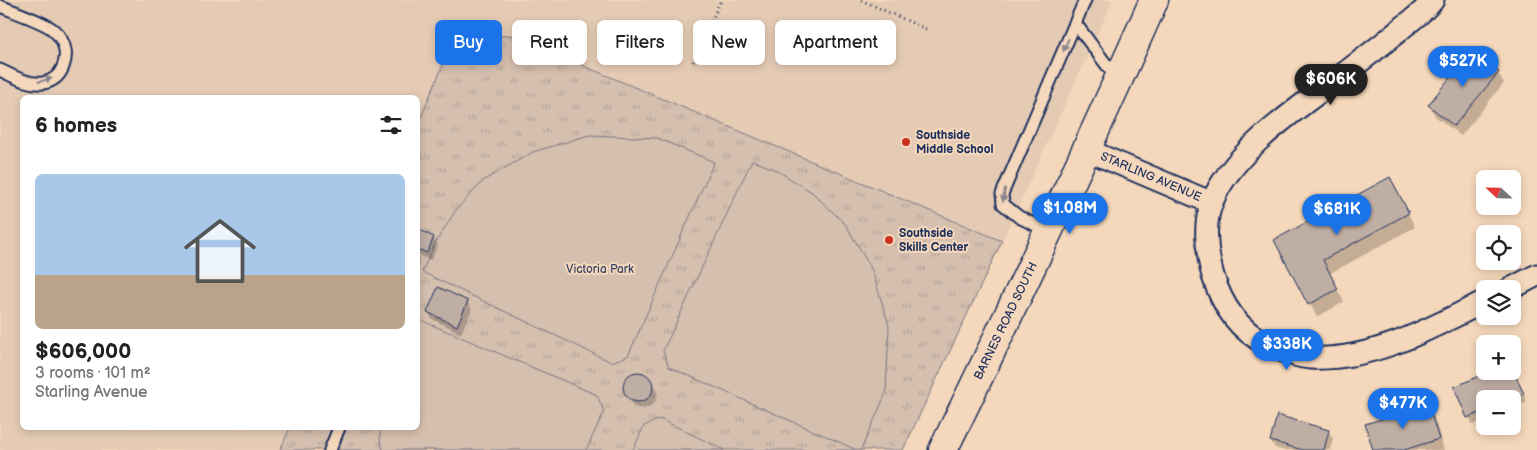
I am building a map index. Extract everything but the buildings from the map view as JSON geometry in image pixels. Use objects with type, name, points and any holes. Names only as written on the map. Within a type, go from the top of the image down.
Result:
[{"type":"street","name":"BARNES ROAD SOUTH","points":[[943,450],[1049,231],[1154,0]]},
{"type":"street","name":"STARLING AVENUE","points":[[1086,150],[1212,203],[1227,173],[1276,124],[1378,48],[1433,0]]},
{"type":"street","points":[[1212,203],[1208,220],[1207,244],[1211,268],[1219,295],[1231,316],[1246,331],[1286,353],[1310,358],[1342,358],[1390,346],[1476,306]]},
{"type":"street","points":[[1521,283],[1537,275]]},
{"type":"lane","points":[[1049,231],[1020,217],[1004,204],[1002,194],[1085,0]]},
{"type":"lane","points":[[0,6],[51,28],[62,40],[66,51],[64,67],[56,77],[44,83],[28,82],[0,70]]},
{"type":"lane","points":[[1075,23],[1118,81]]},
{"type":"lane","points":[[330,450],[338,430]]},
{"type":"path","points":[[712,20],[721,0]]},
{"type":"path","points":[[861,0],[928,30]]},
{"type":"shaded area","points":[[0,0],[1113,0],[1002,241],[582,65],[587,65],[587,20],[512,20],[512,36],[502,36],[502,20],[435,20],[435,65],[443,65],[420,119],[420,95],[20,95],[20,430],[289,430],[280,450],[0,450]]},
{"type":"green space","name":"Victoria Park","points":[[510,35],[512,36],[512,65],[582,65],[1002,241],[903,450],[280,450],[289,430],[420,430],[420,119],[443,65],[502,65],[502,36]]},
{"type":"green space","points":[[589,135],[657,138],[714,162],[628,356],[611,362],[422,272],[434,245],[456,210],[484,180],[533,152]]},
{"type":"green space","points":[[752,160],[778,171],[813,193],[846,225],[872,270],[889,326],[886,393],[861,450],[857,450],[669,367],[663,351]]},
{"type":"green space","points":[[420,320],[597,395],[604,412],[586,450],[383,450],[380,430],[420,430]]},
{"type":"green space","points":[[660,419],[724,450],[633,450],[644,426]]},
{"type":"place","name":"Southside Middle School","points":[[906,142]]},
{"type":"place","name":"Southside Skills Center","points":[[889,240]]}]
